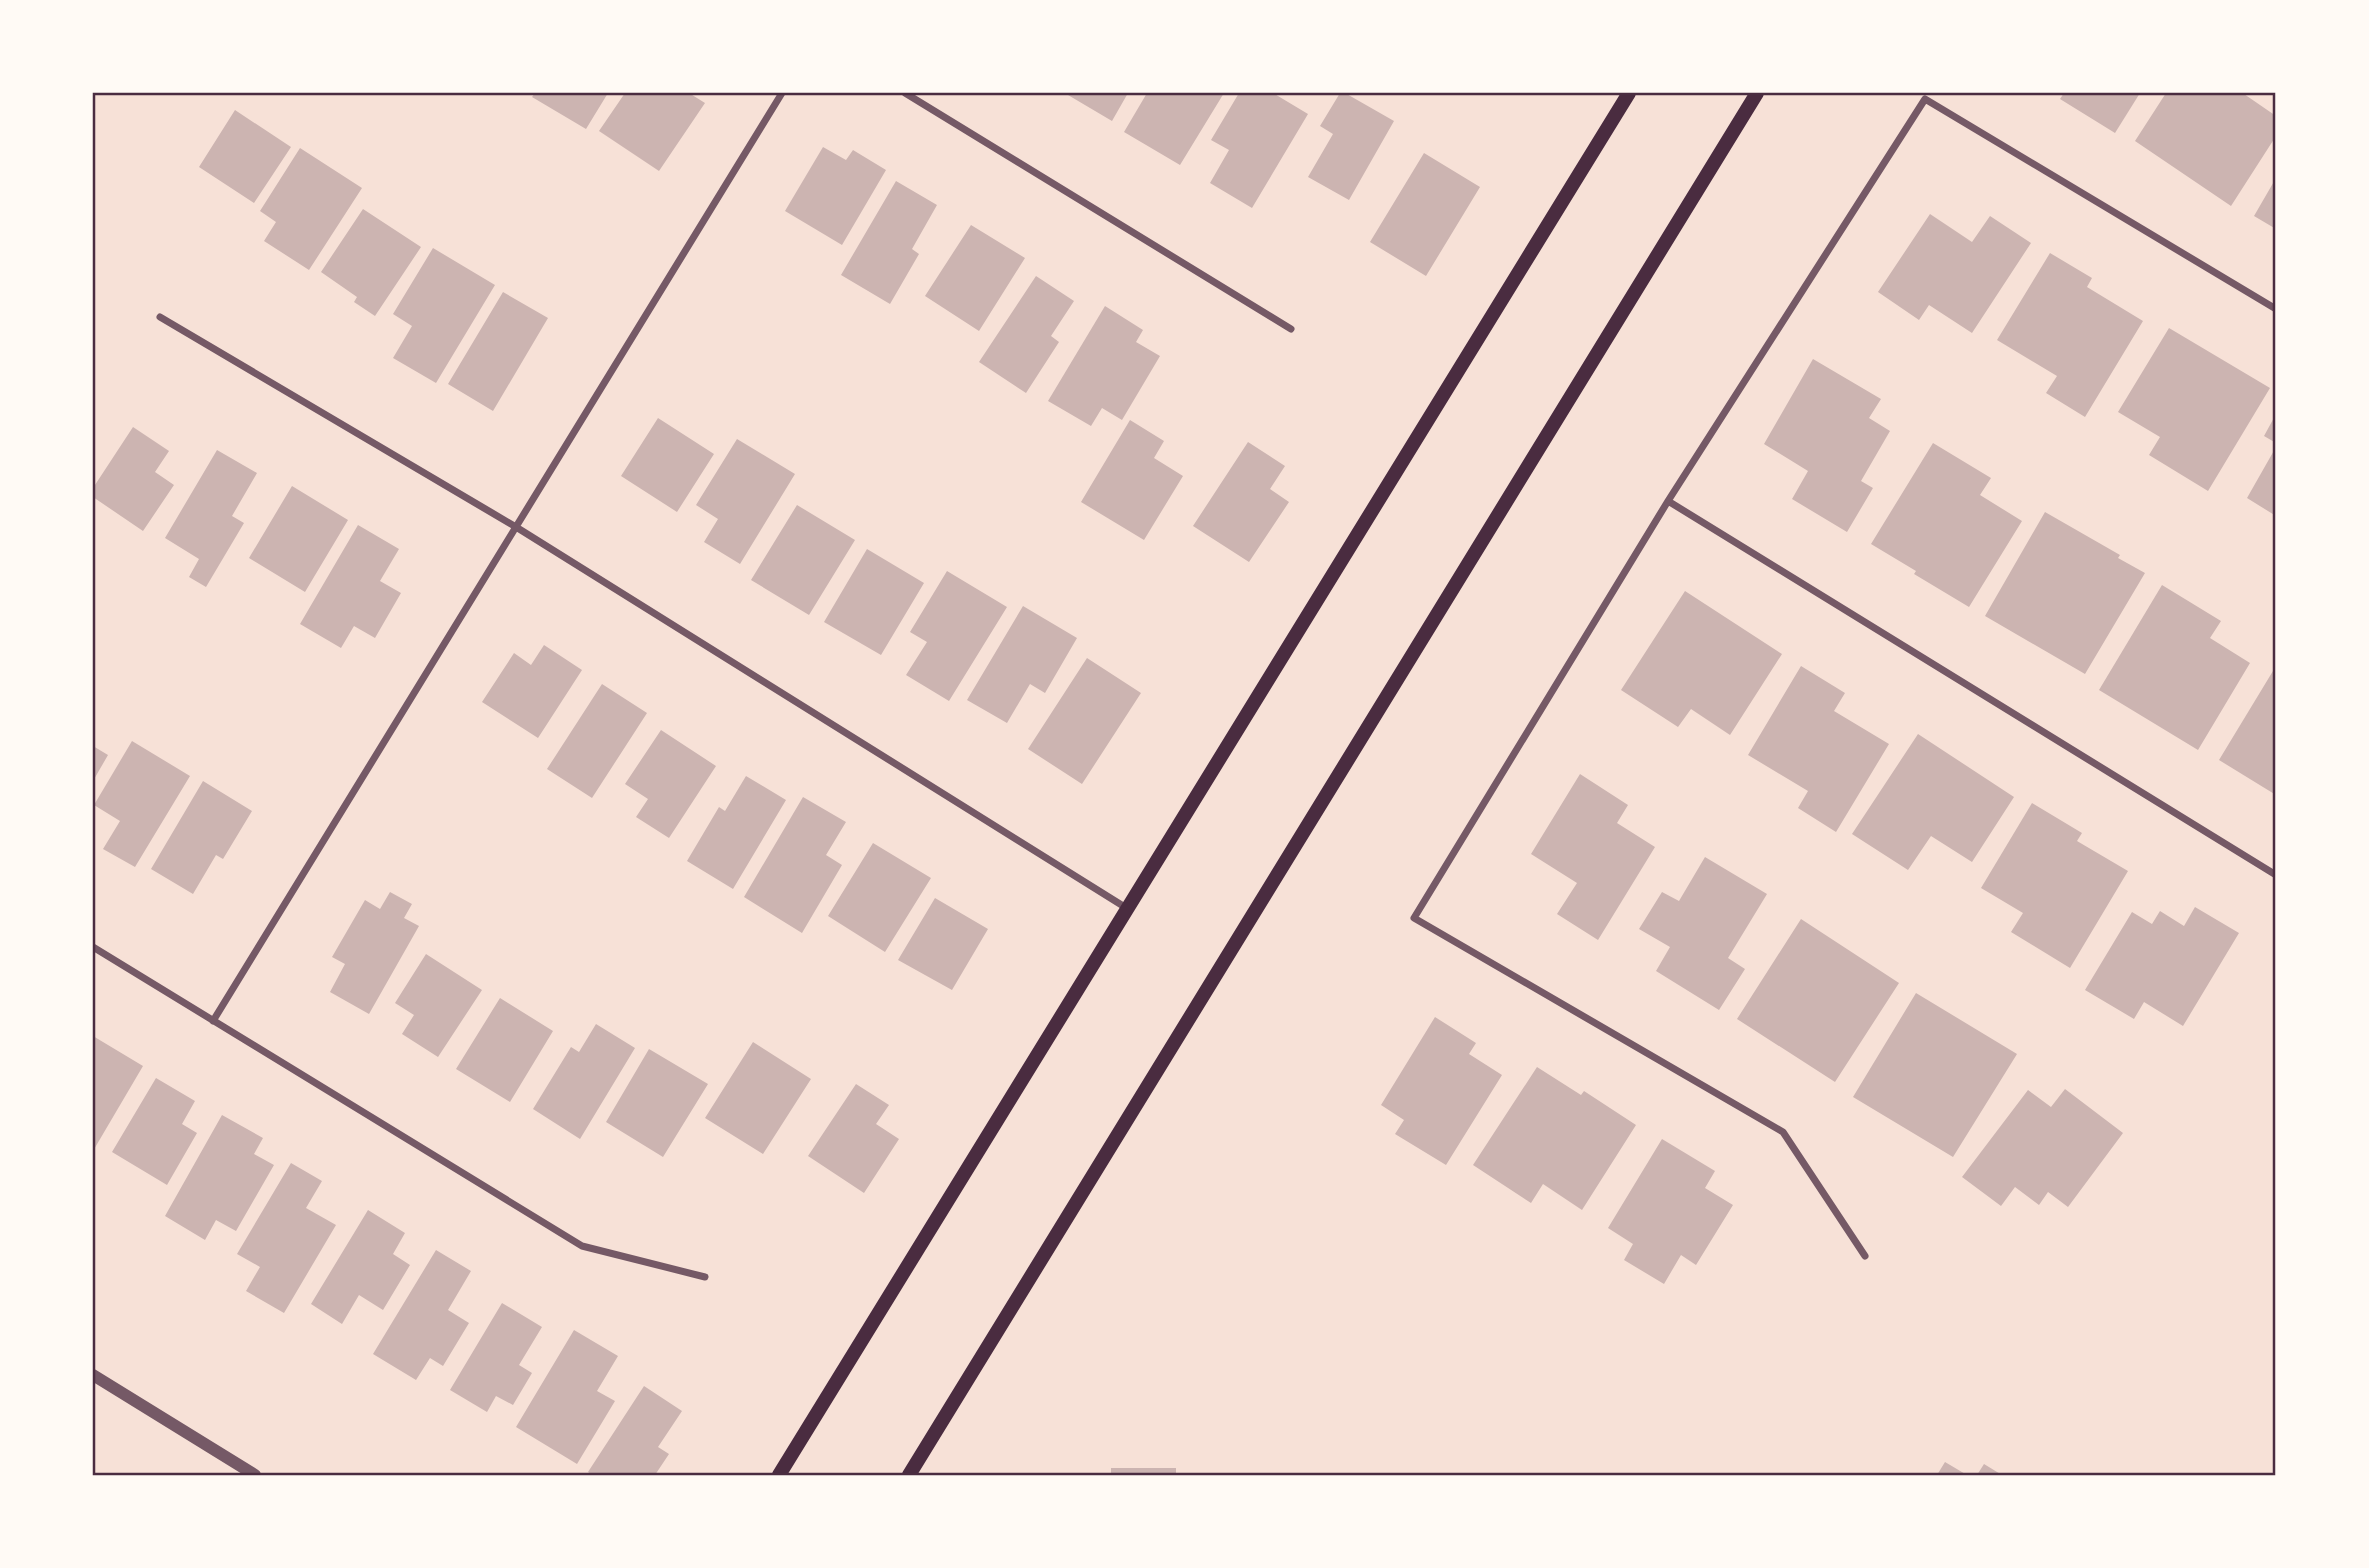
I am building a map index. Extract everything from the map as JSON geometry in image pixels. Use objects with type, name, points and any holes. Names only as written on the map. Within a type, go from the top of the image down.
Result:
[{"type":"main road","points":[[779,1475],[1629,93]]},
{"type":"main road","points":[[909,1475],[1756,93]]},
{"type":"street","points":[[213,1021],[782,93]]},
{"type":"street","points":[[905,93],[1291,330]]},
{"type":"street","points":[[1865,1256],[1783,1132],[1414,918],[1668,501],[1925,99],[2276,309]]},
{"type":"street","points":[[160,317],[516,527],[1128,909]]},
{"type":"street","points":[[1668,501],[2276,875]]},
{"type":"street","points":[[93,947],[582,1246],[705,1277]]},
{"type":"street","points":[[93,1375],[255,1475]]},
{"type":"building","points":[[535,93],[608,93],[586,129],[532,97]]},
{"type":"building","points":[[625,93],[689,93],[705,103],[659,171],[599,131]]},
{"type":"building","points":[[1128,93],[1112,121],[1068,95]]},
{"type":"building","points":[[1147,93],[1224,93],[1180,165],[1124,132]]},
{"type":"building","points":[[1239,93],[1273,93],[1308,114],[1252,208],[1210,183],[1229,150],[1211,140]]},
{"type":"building","points":[[1340,93],[1345,93],[1394,121],[1349,200],[1308,177],[1333,134],[1320,126]]},
{"type":"building","points":[[2064,93],[2140,93],[2115,133],[2060,99]]},
{"type":"building","points":[[2166,93],[2245,93],[2276,116],[2276,136],[2231,206],[2135,141]]},
{"type":"building","points":[[235,110],[291,147],[254,203],[199,167]]},
{"type":"building","points":[[823,147],[846,160],[853,150],[886,170],[842,245],[785,211]]},
{"type":"building","points":[[300,148],[362,188],[309,270],[264,241],[276,222],[260,211]]},
{"type":"building","points":[[1424,153],[1480,187],[1426,276],[1370,242]]},
{"type":"building","points":[[2276,178],[2276,229],[2254,216]]},
{"type":"building","points":[[896,181],[937,205],[912,249],[919,254],[890,304],[841,275]]},
{"type":"building","points":[[363,209],[421,247],[375,316],[354,302],[357,297],[321,272]]},
{"type":"building","points":[[1930,214],[1972,242],[1990,216],[2031,243],[1972,333],[1929,305],[1919,320],[1878,292]]},
{"type":"building","points":[[971,225],[1025,258],[979,331],[925,296]]},
{"type":"building","points":[[433,248],[495,285],[436,383],[393,358],[412,326],[393,314]]},
{"type":"building","points":[[2050,253],[2092,278],[2087,287],[2143,321],[2085,417],[2046,393],[2057,376],[1997,340]]},
{"type":"building","points":[[1036,276],[1074,301],[1051,336],[1059,342],[1026,393],[979,362]]},
{"type":"building","points":[[503,292],[548,318],[493,411],[448,384]]},
{"type":"building","points":[[1105,306],[1143,330],[1136,342],[1160,356],[1122,420],[1102,408],[1091,426],[1048,401]]},
{"type":"building","points":[[2169,328],[2270,388],[2208,491],[2149,455],[2160,437],[2118,412]]},
{"type":"building","points":[[1813,359],[1881,399],[1869,418],[1890,431],[1861,481],[1873,488],[1847,532],[1792,499],[1808,471],[1764,444]]},
{"type":"building","points":[[2276,414],[2276,443],[2264,436]]},
{"type":"building","points":[[658,418],[714,454],[677,512],[621,476]]},
{"type":"building","points":[[1130,420],[1164,441],[1154,458],[1183,476],[1144,540],[1081,502]]},
{"type":"building","points":[[133,427],[169,451],[155,472],[174,485],[143,531],[93,497],[93,488]]},
{"type":"building","points":[[737,439],[795,474],[740,564],[704,542],[718,519],[696,505]]},
{"type":"building","points":[[1248,442],[1285,466],[1270,489],[1289,502],[1249,562],[1193,526]]},
{"type":"building","points":[[1933,443],[1991,478],[1980,495],[2022,521],[1969,607],[1871,544]]},
{"type":"building","points":[[2276,447],[2276,516],[2247,498]]},
{"type":"building","points":[[217,450],[257,473],[232,516],[244,523],[206,587],[189,577],[199,559],[165,538]]},
{"type":"building","points":[[292,486],[348,520],[305,592],[249,558]]},
{"type":"building","points":[[797,505],[855,540],[809,615],[751,580]]},
{"type":"building","points":[[2045,512],[2120,555],[2118,558],[2145,573],[2085,674],[1985,616]]},
{"type":"building","points":[[358,525],[399,549],[380,581],[401,593],[375,638],[354,626],[341,648],[300,624]]},
{"type":"building","points":[[867,549],[924,583],[881,655],[824,622]]},
{"type":"building","points":[[947,571],[1007,607],[949,701],[906,675],[927,642],[910,632]]},
{"type":"building","points":[[2162,585],[2221,621],[2210,638],[2250,663],[2198,750],[2099,690]]},
{"type":"building","points":[[1685,591],[1782,654],[1730,735],[1691,709],[1678,727],[1621,690]]},
{"type":"building","points":[[1023,606],[1077,638],[1045,693],[1030,684],[1007,723],[967,700]]},
{"type":"building","points":[[544,645],[582,670],[538,738],[482,702],[514,653],[531,665]]},
{"type":"building","points":[[1087,658],[1141,693],[1082,784],[1028,749]]},
{"type":"building","points":[[1801,666],[1845,693],[1834,711],[1889,744],[1836,832],[1798,808],[1808,791],[1748,755]]},
{"type":"building","points":[[2276,666],[2276,795],[2219,760]]},
{"type":"building","points":[[602,684],[647,713],[592,798],[547,769]]},
{"type":"building","points":[[661,730],[716,766],[669,838],[636,817],[648,799],[625,784]]},
{"type":"building","points":[[1918,734],[2014,797],[1972,862],[1931,836],[1908,870],[1852,834]]},
{"type":"building","points":[[132,741],[190,776],[135,867],[103,849],[120,821],[94,805]]},
{"type":"building","points":[[93,746],[108,755],[93,781]]},
{"type":"building","points":[[1580,774],[1628,805],[1617,823],[1655,847],[1598,940],[1557,914],[1577,883],[1531,854]]},
{"type":"building","points":[[746,776],[786,800],[733,889],[687,861],[719,807],[725,811]]},
{"type":"building","points":[[203,781],[252,811],[223,859],[216,855],[193,894],[151,869]]},
{"type":"building","points":[[803,797],[846,822],[826,855],[842,865],[802,933],[744,897]]},
{"type":"building","points":[[2032,803],[2082,833],[2077,841],[2128,871],[2070,968],[2011,932],[2023,913],[1981,888]]},
{"type":"building","points":[[873,843],[931,878],[885,952],[828,916]]},
{"type":"building","points":[[1705,857],[1767,894],[1728,958],[1745,969],[1719,1010],[1656,971],[1670,947],[1639,929],[1662,892],[1679,901]]},
{"type":"building","points":[[390,892],[412,904],[404,918],[419,926],[369,1014],[330,992],[345,964],[332,957],[365,900],[380,909]]},
{"type":"building","points":[[935,898],[988,929],[952,990],[898,960]]},
{"type":"building","points":[[2195,907],[2239,933],[2183,1026],[2144,1002],[2134,1019],[2085,990],[2132,912],[2152,924],[2160,911],[2184,926]]},
{"type":"building","points":[[1801,919],[1899,983],[1835,1082],[1737,1019]]},
{"type":"building","points":[[426,954],[482,990],[438,1057],[402,1034],[414,1015],[395,1003]]},
{"type":"building","points":[[1916,993],[2017,1054],[1953,1157],[1853,1097]]},
{"type":"building","points":[[500,998],[553,1031],[510,1102],[456,1069]]},
{"type":"building","points":[[1435,1017],[1476,1043],[1469,1054],[1502,1075],[1446,1165],[1395,1134],[1404,1120],[1381,1105]]},
{"type":"building","points":[[596,1024],[635,1048],[580,1139],[533,1109],[571,1047],[579,1052]]},
{"type":"building","points":[[93,1036],[143,1066],[93,1151]]},
{"type":"building","points":[[753,1042],[811,1079],[763,1154],[705,1118]]},
{"type":"building","points":[[649,1049],[708,1084],[663,1157],[606,1122]]},
{"type":"building","points":[[1537,1067],[1581,1095],[1584,1091],[1636,1125],[1582,1210],[1543,1184],[1531,1203],[1473,1165]]},
{"type":"building","points":[[156,1078],[195,1101],[182,1124],[197,1133],[167,1185],[112,1152]]},
{"type":"building","points":[[856,1084],[889,1105],[876,1124],[899,1139],[864,1193],[808,1156]]},
{"type":"building","points":[[2065,1089],[2123,1133],[2068,1207],[2048,1192],[2039,1205],[2015,1187],[2001,1206],[1962,1177],[2028,1090],[2051,1107]]},
{"type":"building","points":[[222,1115],[263,1138],[254,1154],[274,1165],[236,1231],[216,1220],[205,1240],[165,1216]]},
{"type":"building","points":[[1662,1139],[1715,1171],[1705,1188],[1733,1205],[1696,1265],[1681,1255],[1664,1284],[1624,1260],[1633,1244],[1608,1228]]},
{"type":"building","points":[[291,1163],[322,1181],[306,1208],[336,1225],[284,1313],[246,1291],[260,1267],[237,1254]]},
{"type":"building","points":[[368,1210],[405,1233],[393,1254],[410,1265],[383,1310],[359,1295],[342,1324],[311,1304]]},
{"type":"building","points":[[436,1250],[471,1271],[448,1310],[469,1323],[443,1366],[430,1358],[416,1380],[373,1354]]},
{"type":"building","points":[[502,1303],[542,1327],[519,1365],[532,1373],[513,1405],[496,1396],[487,1412],[450,1390]]},
{"type":"building","points":[[574,1330],[618,1356],[597,1391],[615,1401],[577,1464],[516,1427]]},
{"type":"building","points":[[644,1386],[682,1411],[658,1447],[669,1454],[655,1475],[592,1475],[588,1472]]},
{"type":"building","points":[[1945,1462],[1967,1475],[1937,1475]]},
{"type":"building","points":[[1984,1464],[2002,1475],[1977,1475]]},
{"type":"building","points":[[1111,1468],[1176,1468],[1176,1475],[1111,1475]]}]
